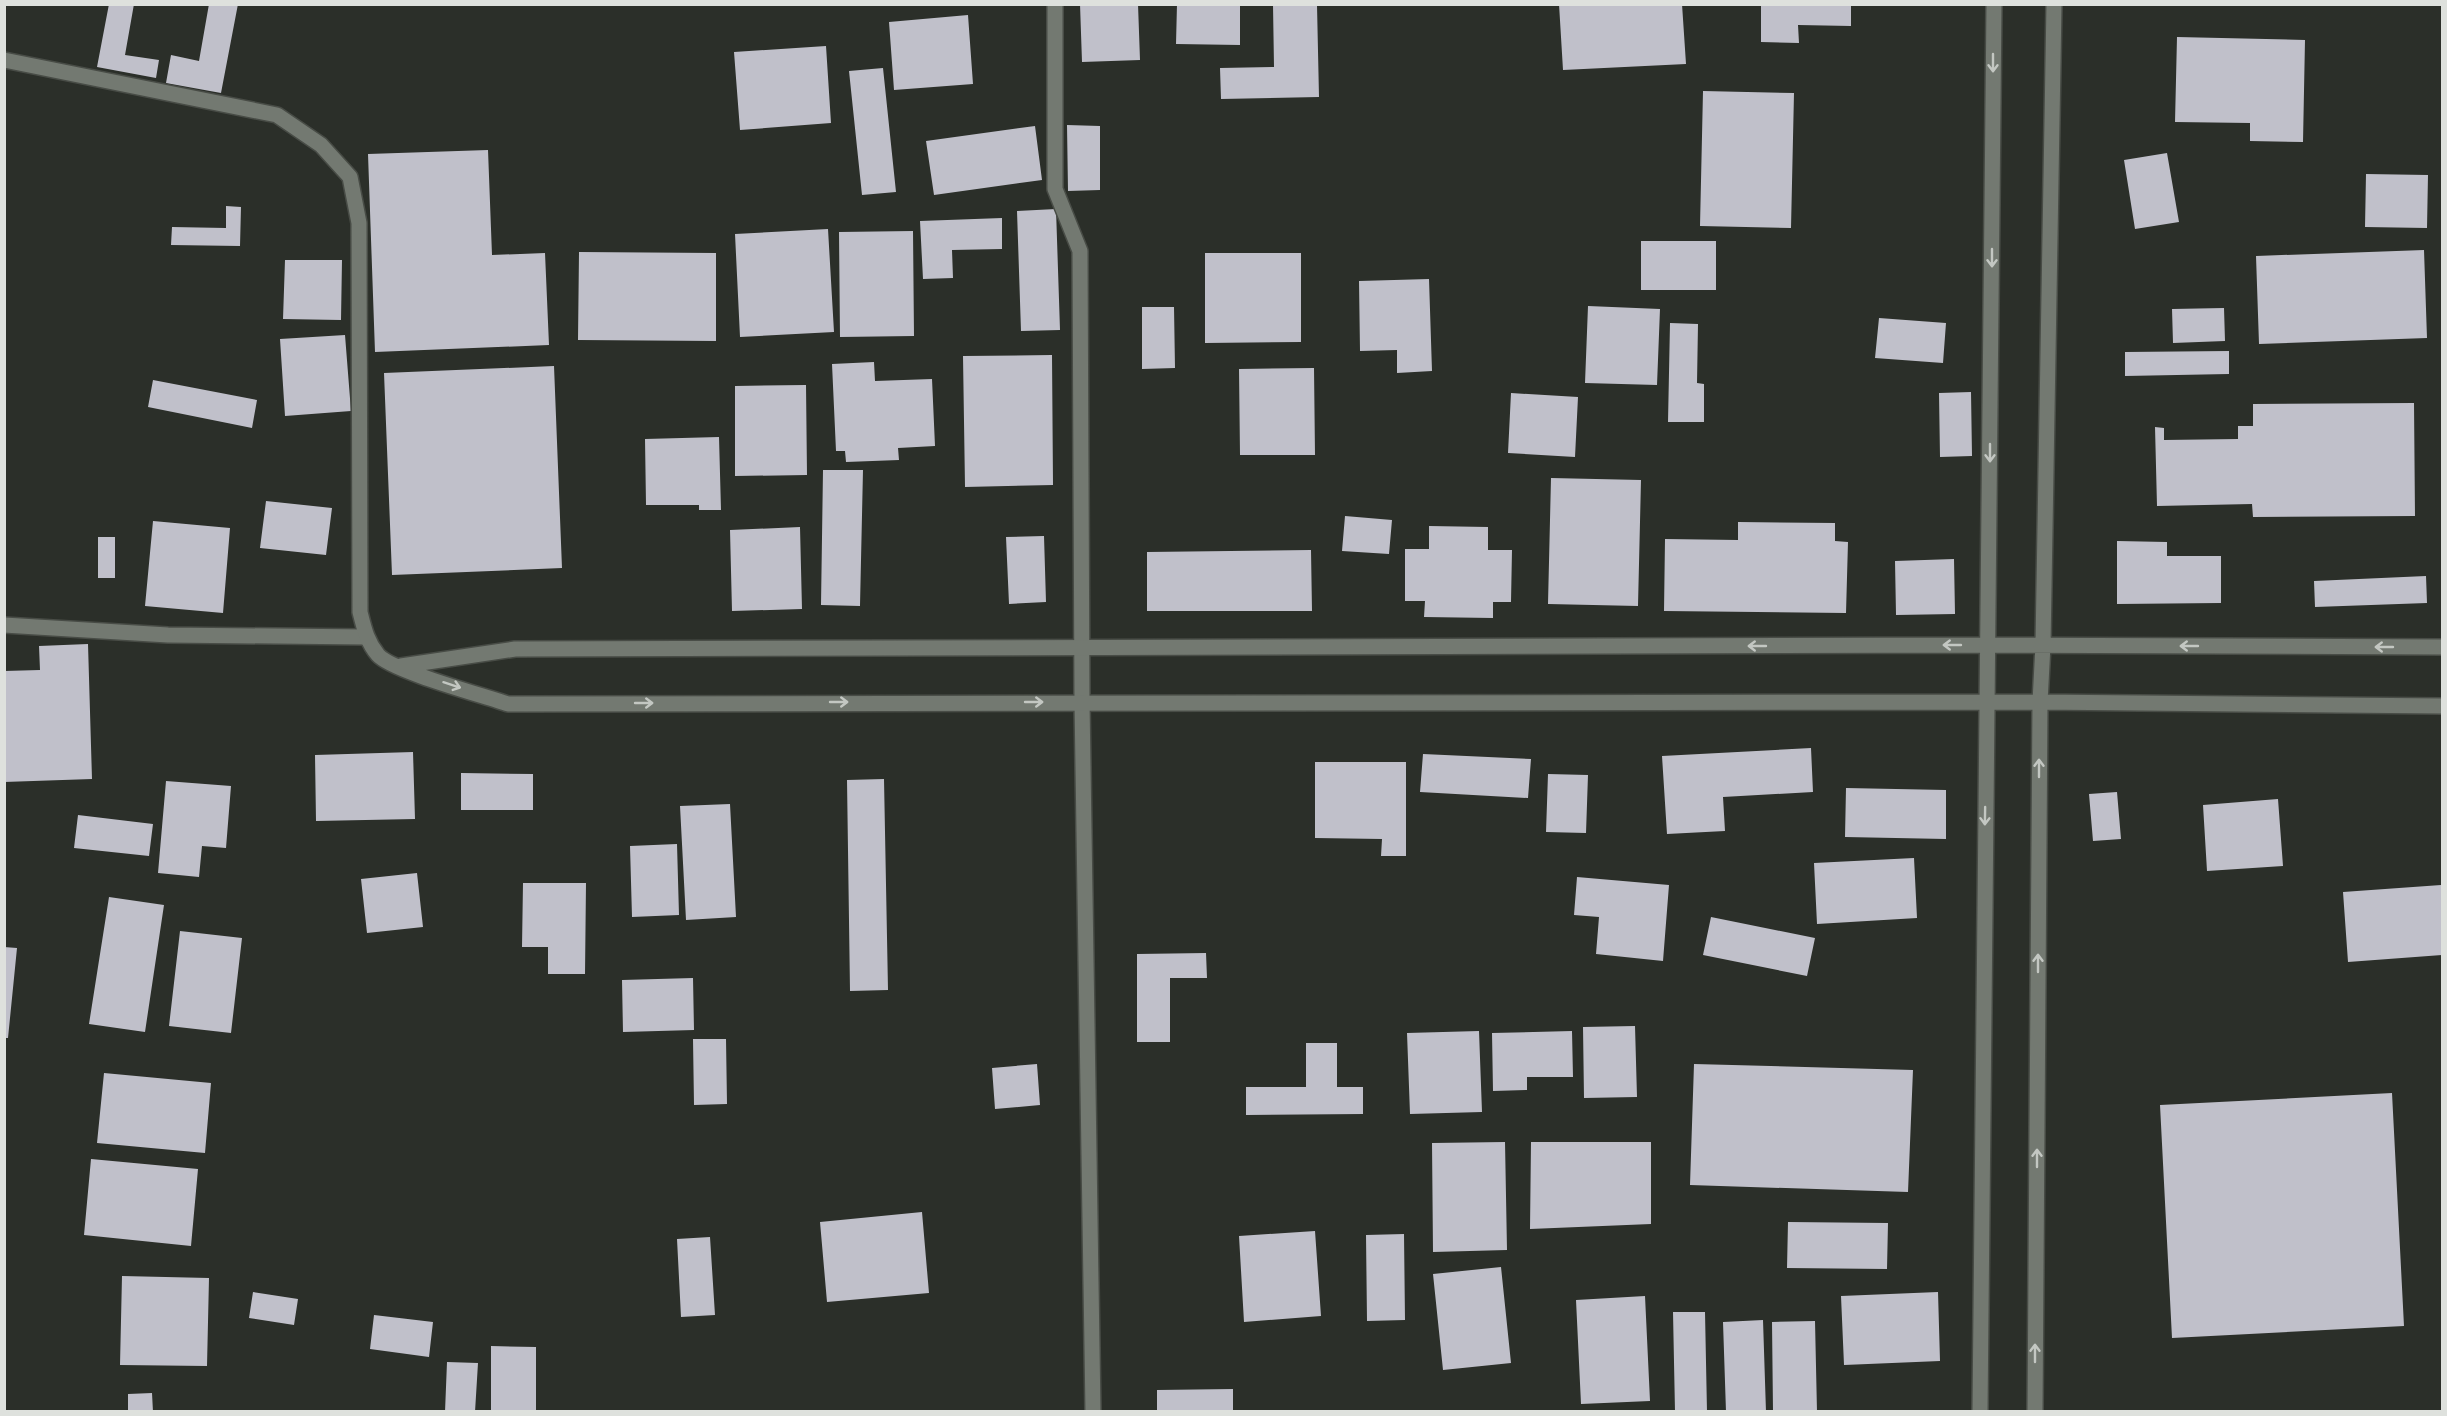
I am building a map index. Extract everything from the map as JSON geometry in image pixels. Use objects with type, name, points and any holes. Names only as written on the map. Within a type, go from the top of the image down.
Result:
[{"type":"street","points":[[1055,4],[1056,189],[1080,251],[1082,702],[1093,1412]]},
{"type":"street","points":[[1980,1412],[1994,4]]},
{"type":"street","points":[[2035,1412],[2040,702],[2043,645],[2054,4]]},
{"type":"street","points":[[4,60],[278,115],[321,145],[350,177],[359,223],[360,612],[366,637],[379,656],[397,667],[508,704],[2040,702],[2442,706]]},
{"type":"street","points":[[4,625],[168,635],[366,637]]},
{"type":"street","points":[[397,667],[515,649],[1989,645],[2442,647]]},
{"type":"building","points":[[109,4],[134,4],[125,55],[159,60],[156,78],[97,67]]},
{"type":"building","points":[[209,4],[238,4],[221,93],[166,83],[171,55],[199,61]]},
{"type":"building","points":[[1080,4],[1138,4],[1140,60],[1082,62]]},
{"type":"building","points":[[1177,4],[1240,4],[1240,45],[1176,44]]},
{"type":"building","points":[[1559,4],[1682,4],[1686,64],[1563,70]]},
{"type":"building","points":[[1761,4],[1851,4],[1851,26],[1798,25],[1799,43],[1761,42]]},
{"type":"building","points":[[1273,5],[1317,5],[1319,97],[1221,99],[1220,68],[1274,67]]},
{"type":"building","points":[[968,15],[973,84],[894,90],[889,22]]},
{"type":"building","points":[[2177,37],[2305,40],[2303,142],[2250,141],[2250,123],[2175,122]]},
{"type":"building","points":[[826,46],[831,123],[740,130],[734,52]]},
{"type":"building","points":[[883,68],[896,192],[862,195],[849,71]]},
{"type":"building","points":[[1703,91],[1794,93],[1791,228],[1700,226]]},
{"type":"building","points":[[1067,125],[1100,126],[1100,190],[1068,191]]},
{"type":"building","points":[[1035,126],[1042,180],[934,195],[926,141]]},
{"type":"building","points":[[488,150],[492,255],[545,253],[549,345],[375,352],[368,154]]},
{"type":"building","points":[[2167,153],[2179,222],[2135,229],[2124,160]]},
{"type":"building","points":[[2366,174],[2428,175],[2427,228],[2365,227]]},
{"type":"building","points":[[226,206],[241,207],[240,246],[171,245],[172,227],[226,228]]},
{"type":"building","points":[[1056,209],[1060,330],[1021,331],[1017,211]]},
{"type":"building","points":[[1002,218],[1002,249],[952,250],[953,278],[923,279],[920,221]]},
{"type":"building","points":[[828,229],[834,332],[740,337],[735,234]]},
{"type":"building","points":[[913,231],[914,336],[840,337],[839,232]]},
{"type":"building","points":[[1641,241],[1716,241],[1716,290],[1641,290]]},
{"type":"building","points":[[2424,250],[2427,338],[2259,344],[2256,256]]},
{"type":"building","points":[[579,252],[716,253],[716,341],[578,340]]},
{"type":"building","points":[[1205,253],[1301,253],[1301,342],[1205,343]]},
{"type":"building","points":[[285,260],[342,260],[341,320],[283,319]]},
{"type":"building","points":[[1429,279],[1432,371],[1397,373],[1397,350],[1360,351],[1359,281]]},
{"type":"building","points":[[1588,306],[1660,309],[1657,385],[1585,383]]},
{"type":"building","points":[[1142,307],[1174,307],[1175,368],[1142,369]]},
{"type":"building","points":[[2224,308],[2225,341],[2173,343],[2172,309]]},
{"type":"building","points":[[1879,318],[1946,323],[1943,363],[1875,358]]},
{"type":"building","points":[[1670,323],[1698,324],[1697,383],[1704,384],[1704,422],[1668,422]]},
{"type":"building","points":[[345,335],[351,411],[285,416],[280,339]]},
{"type":"building","points":[[2229,351],[2229,374],[2125,376],[2125,352]]},
{"type":"building","points":[[1052,355],[1053,485],[965,487],[963,356]]},
{"type":"building","points":[[874,362],[875,381],[932,379],[935,446],[898,448],[899,460],[846,462],[845,451],[836,451],[832,364]]},
{"type":"building","points":[[554,366],[562,568],[392,575],[384,373]]},
{"type":"building","points":[[1314,368],[1315,455],[1240,455],[1239,369]]},
{"type":"building","points":[[153,380],[257,400],[252,428],[148,407]]},
{"type":"building","points":[[806,385],[807,475],[735,476],[735,386]]},
{"type":"building","points":[[1971,392],[1972,456],[1940,457],[1939,393]]},
{"type":"building","points":[[1511,393],[1578,397],[1575,457],[1508,453]]},
{"type":"building","points":[[2414,403],[2415,516],[2253,517],[2252,504],[2157,506],[2155,427],[2164,428],[2164,440],[2238,439],[2238,426],[2253,426],[2253,404]]},
{"type":"building","points":[[719,437],[721,510],[699,510],[699,505],[646,505],[645,439]]},
{"type":"building","points":[[823,470],[863,470],[860,606],[821,605]]},
{"type":"building","points":[[1551,478],[1641,480],[1638,606],[1548,604]]},
{"type":"building","points":[[266,501],[332,508],[326,555],[260,548]]},
{"type":"building","points":[[1345,516],[1392,520],[1389,554],[1342,551]]},
{"type":"building","points":[[153,521],[230,528],[223,613],[145,606]]},
{"type":"building","points":[[1738,522],[1835,523],[1835,541],[1848,542],[1846,613],[1664,611],[1665,539],[1738,540]]},
{"type":"building","points":[[1429,526],[1488,527],[1488,550],[1512,550],[1511,602],[1493,602],[1493,618],[1424,617],[1425,601],[1405,601],[1405,549],[1429,549]]},
{"type":"building","points":[[800,527],[802,609],[732,611],[730,530]]},
{"type":"building","points":[[1044,536],[1046,602],[1009,604],[1006,537]]},
{"type":"building","points":[[98,537],[115,537],[115,578],[98,578]]},
{"type":"building","points":[[2117,541],[2167,542],[2167,556],[2221,556],[2221,603],[2117,604]]},
{"type":"building","points":[[1311,550],[1312,611],[1147,611],[1147,552]]},
{"type":"building","points":[[1954,559],[1955,614],[1896,615],[1895,561]]},
{"type":"building","points":[[2426,576],[2427,603],[2315,607],[2314,581]]},
{"type":"building","points":[[88,644],[92,779],[4,782],[4,671],[40,670],[39,646]]},
{"type":"building","points":[[1811,748],[1813,792],[1723,797],[1725,831],[1667,834],[1662,756]]},
{"type":"building","points":[[413,752],[415,819],[316,821],[315,755]]},
{"type":"building","points":[[1423,754],[1531,759],[1528,798],[1420,792]]},
{"type":"building","points":[[1315,762],[1406,762],[1406,856],[1381,856],[1382,839],[1315,838]]},
{"type":"building","points":[[461,773],[533,774],[533,810],[461,810]]},
{"type":"building","points":[[1548,774],[1588,775],[1586,833],[1546,832]]},
{"type":"building","points":[[884,779],[888,990],[850,991],[847,780]]},
{"type":"building","points":[[166,781],[231,786],[226,848],[202,846],[199,877],[158,873]]},
{"type":"building","points":[[1846,788],[1946,790],[1946,839],[1845,837]]},
{"type":"building","points":[[2117,792],[2121,839],[2093,841],[2089,794]]},
{"type":"building","points":[[2278,799],[2283,866],[2207,871],[2203,805]]},
{"type":"building","points":[[730,804],[736,917],[686,920],[680,806]]},
{"type":"building","points":[[78,815],[153,824],[149,856],[74,848]]},
{"type":"building","points":[[677,844],[679,915],[632,917],[630,846]]},
{"type":"building","points":[[1914,858],[1917,918],[1817,924],[1814,863]]},
{"type":"building","points":[[417,873],[423,927],[367,933],[361,879]]},
{"type":"building","points":[[1577,877],[1669,885],[1663,961],[1596,954],[1599,917],[1574,915]]},
{"type":"building","points":[[523,883],[586,883],[585,974],[548,974],[548,947],[522,947]]},
{"type":"building","points":[[2441,885],[2442,955],[2348,962],[2343,892]]},
{"type":"building","points":[[109,897],[164,905],[145,1032],[89,1024]]},
{"type":"building","points":[[1711,917],[1815,938],[1807,976],[1703,955]]},
{"type":"building","points":[[180,931],[242,938],[231,1033],[169,1026]]},
{"type":"building","points":[[4,947],[17,948],[8,1038],[4,1038]]},
{"type":"building","points":[[1206,953],[1207,978],[1170,978],[1170,1042],[1137,1042],[1137,954]]},
{"type":"building","points":[[693,978],[694,1030],[623,1032],[622,980]]},
{"type":"building","points":[[1635,1026],[1637,1097],[1584,1098],[1583,1027]]},
{"type":"building","points":[[1479,1031],[1482,1112],[1410,1114],[1407,1033]]},
{"type":"building","points":[[1572,1031],[1573,1077],[1527,1077],[1527,1090],[1493,1091],[1492,1033]]},
{"type":"building","points":[[693,1039],[726,1039],[727,1104],[694,1105]]},
{"type":"building","points":[[1306,1043],[1337,1043],[1337,1087],[1363,1087],[1363,1114],[1246,1115],[1246,1087],[1306,1087]]},
{"type":"building","points":[[1037,1064],[1040,1105],[995,1109],[992,1068]]},
{"type":"building","points":[[1694,1064],[1913,1070],[1908,1192],[1690,1185]]},
{"type":"building","points":[[104,1073],[211,1083],[205,1153],[97,1143]]},
{"type":"building","points":[[2392,1093],[2404,1326],[2172,1338],[2160,1105]]},
{"type":"building","points":[[1505,1142],[1507,1250],[1433,1252],[1432,1143]]},
{"type":"building","points":[[1531,1142],[1651,1142],[1651,1224],[1530,1229]]},
{"type":"building","points":[[91,1159],[198,1169],[191,1246],[84,1235]]},
{"type":"building","points":[[922,1212],[929,1293],[827,1302],[820,1222]]},
{"type":"building","points":[[1788,1222],[1888,1223],[1887,1269],[1787,1268]]},
{"type":"building","points":[[1315,1231],[1321,1316],[1244,1322],[1239,1236]]},
{"type":"building","points":[[1404,1234],[1405,1320],[1367,1321],[1366,1235]]},
{"type":"building","points":[[710,1237],[715,1315],[681,1317],[677,1239]]},
{"type":"building","points":[[1501,1267],[1511,1363],[1443,1370],[1433,1274]]},
{"type":"building","points":[[122,1276],[209,1278],[207,1366],[120,1365]]},
{"type":"building","points":[[253,1292],[298,1299],[294,1325],[249,1318]]},
{"type":"building","points":[[1938,1292],[1940,1361],[1844,1365],[1841,1296]]},
{"type":"building","points":[[1645,1296],[1650,1401],[1581,1404],[1576,1300]]},
{"type":"building","points":[[1673,1312],[1705,1312],[1707,1412],[1675,1412]]},
{"type":"building","points":[[374,1315],[433,1322],[429,1357],[370,1349]]},
{"type":"building","points":[[1763,1320],[1766,1412],[1726,1412],[1723,1322]]},
{"type":"building","points":[[1815,1321],[1817,1412],[1773,1412],[1772,1322]]},
{"type":"building","points":[[491,1346],[536,1347],[536,1412],[491,1412]]},
{"type":"building","points":[[447,1362],[478,1363],[475,1412],[445,1412]]},
{"type":"building","points":[[1233,1389],[1233,1412],[1157,1412],[1157,1390]]},
{"type":"building","points":[[152,1393],[153,1412],[128,1412],[128,1394]]}]
